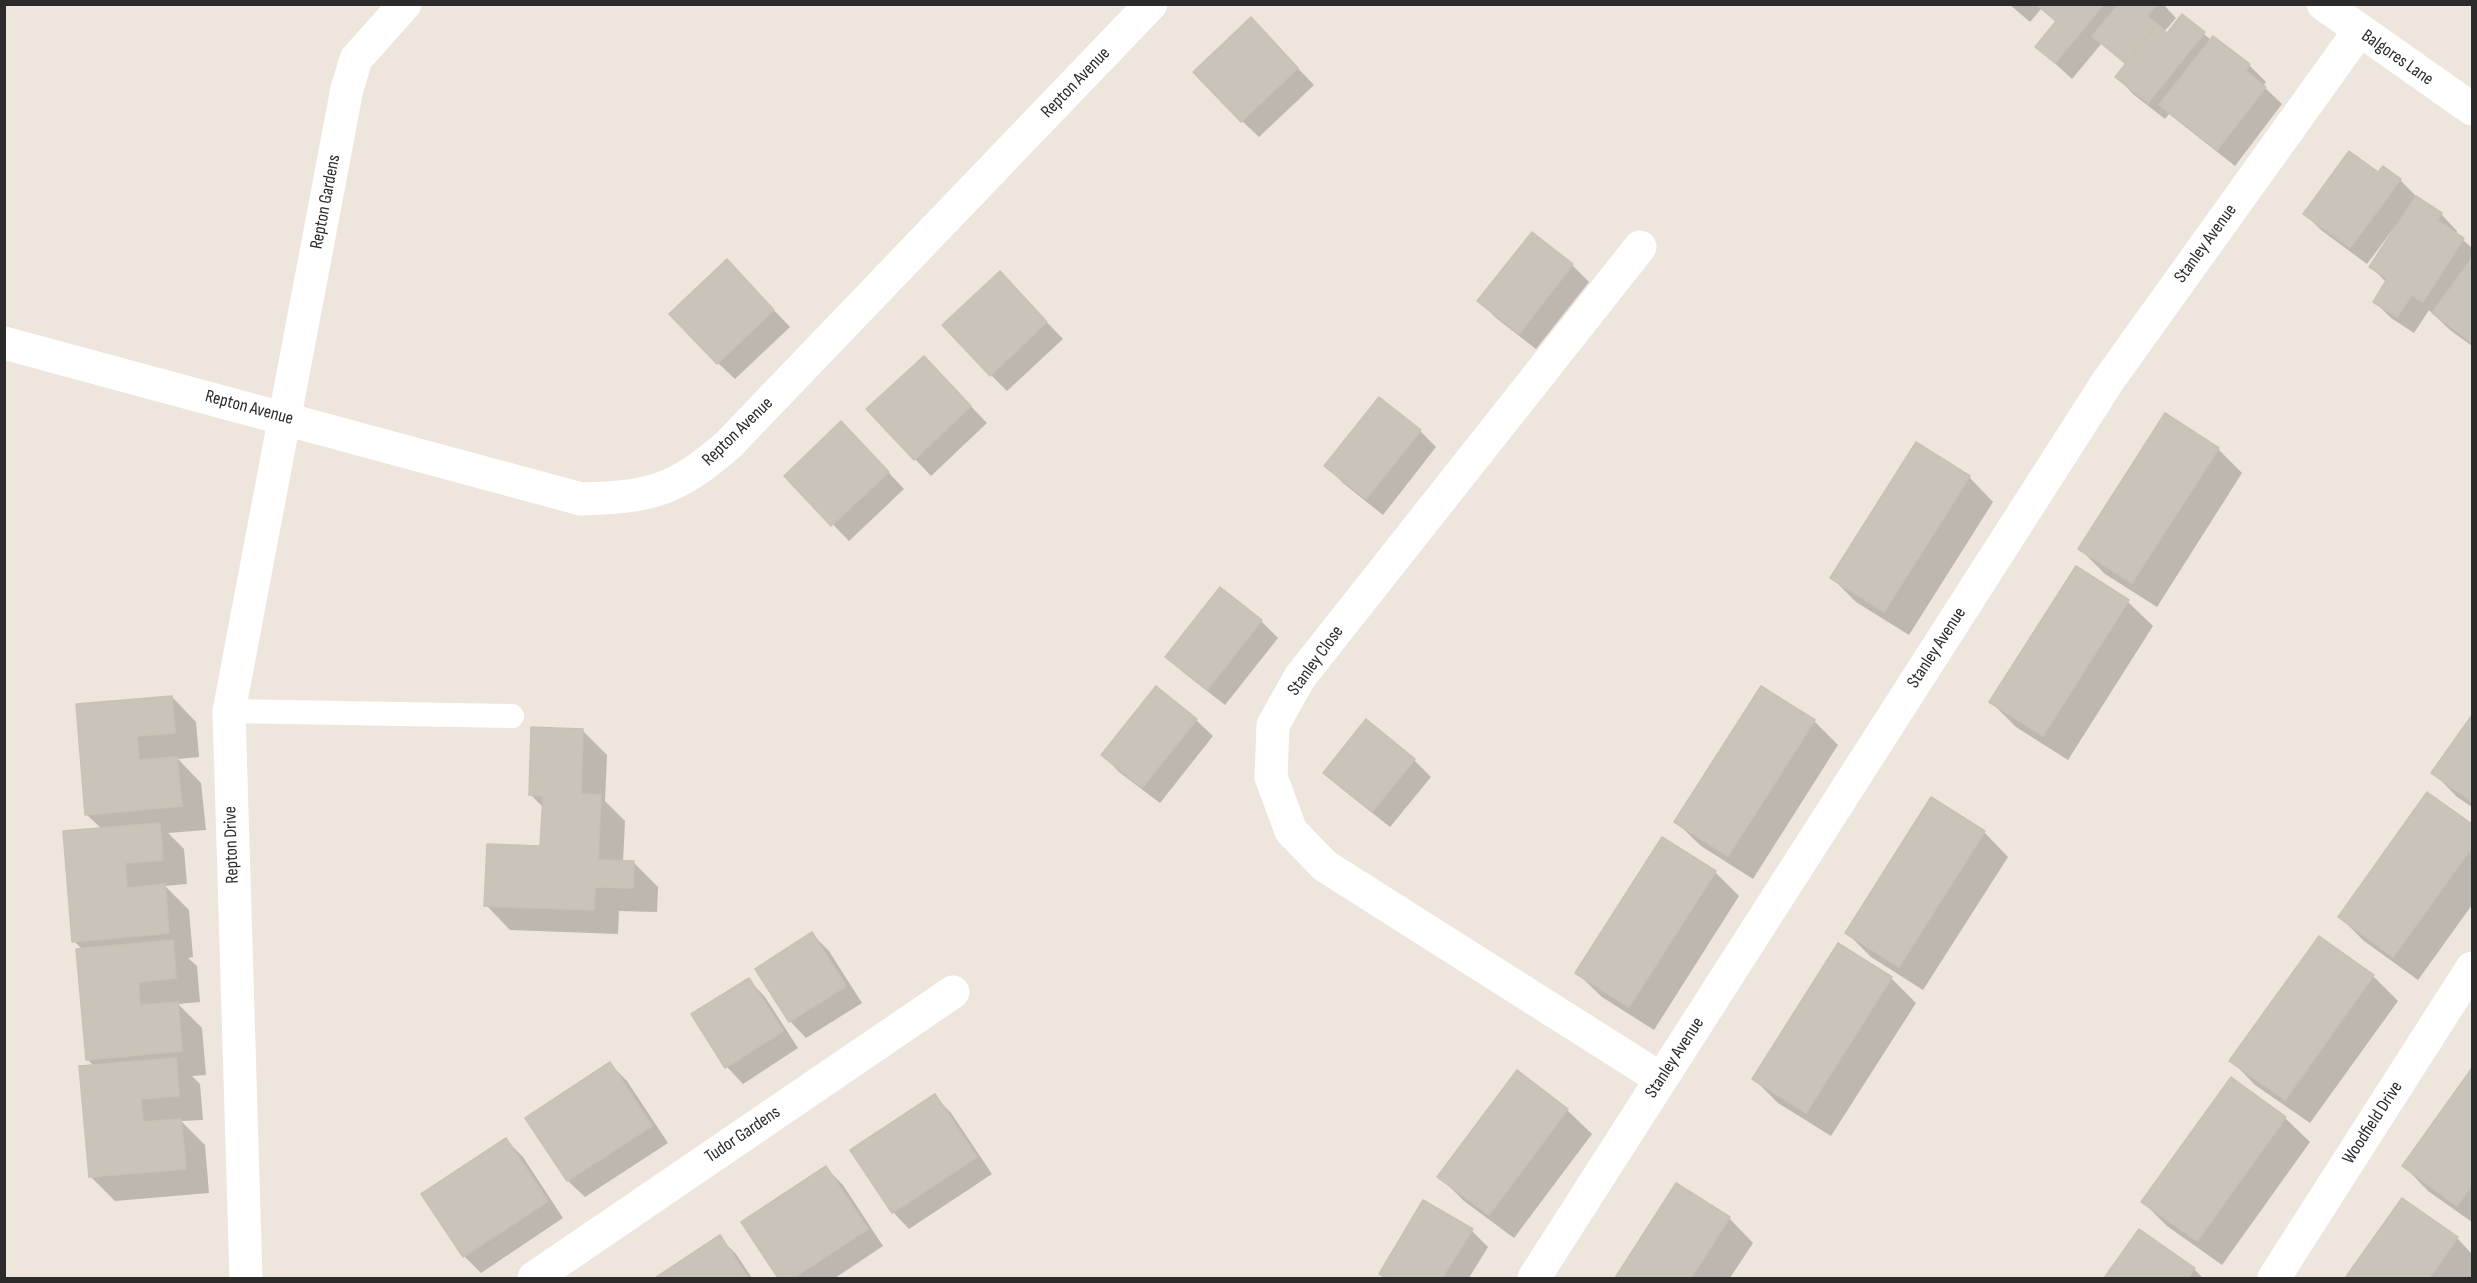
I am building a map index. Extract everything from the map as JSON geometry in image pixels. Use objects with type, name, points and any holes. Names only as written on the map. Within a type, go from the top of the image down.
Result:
[{"type":"street","name":"Repton Gardens","points":[[284,417],[347,89],[356,59],[405,4]]},
{"type":"street","name":"Repton Avenue","points":[[4,343],[581,499],[628,498],[669,487],[699,470],[728,445],[1151,4]]},
{"type":"street","name":"Balgores Lane","points":[[2323,4],[2472,109]]},
{"type":"street","name":"Stanley Avenue","points":[[1534,1278],[2108,381],[2359,31]]},
{"type":"street","name":"Stanley Close","points":[[1640,247],[1300,677],[1273,725],[1271,777],[1291,831],[1325,866],[1661,1078]]},
{"type":"street","name":"Repton Drive","points":[[246,1278],[229,711],[284,417]]},
{"type":"street","name":"Woodfield Drive","points":[[2274,1278],[2472,968]]},
{"type":"street","name":"Tudor Gardens","points":[[534,1278],[952,992]]},
{"type":"lane","points":[[229,711],[512,716]]},
{"type":"building","points":[[2036,4],[2104,4],[2055,63],[2035,47],[2056,21]]},
{"type":"building","points":[[2119,4],[2157,4],[2147,16],[2157,24],[2125,63],[2092,36]]},
{"type":"building","points":[[2182,14],[2205,32],[2148,103],[2115,77],[2157,24],[2167,33]]},
{"type":"building","points":[[1251,17],[1298,68],[1241,122],[1193,72]]},
{"type":"building","points":[[2213,36],[2250,64],[2246,71],[2266,87],[2217,150],[2159,105]]},
{"type":"building","points":[[2349,151],[2378,172],[2383,166],[2401,179],[2350,248],[2303,214]]},
{"type":"building","points":[[2416,196],[2442,213],[2437,220],[2464,238],[2423,302],[2412,295],[2397,317],[2373,302],[2387,279],[2369,267]]},
{"type":"building","points":[[1532,232],[1573,264],[1519,334],[1477,301]]},
{"type":"building","points":[[2472,258],[2472,343],[2432,313]]},
{"type":"building","points":[[727,259],[774,310],[717,364],[669,314]]},
{"type":"building","points":[[1000,271],[1047,322],[990,376],[942,325]]},
{"type":"building","points":[[924,356],[971,406],[914,460],[866,409]]},
{"type":"building","points":[[1379,397],[1421,430],[1366,499],[1324,466]]},
{"type":"building","points":[[2165,413],[2219,448],[2132,583],[2078,549]]},
{"type":"building","points":[[841,421],[889,472],[831,526],[784,476]]},
{"type":"building","points":[[1916,442],[1970,476],[1884,612],[1830,578]]},
{"type":"building","points":[[2076,566],[2129,600],[2043,736],[1989,702]]},
{"type":"building","points":[[1220,587],[1262,620],[1207,690],[1165,657]]},
{"type":"building","points":[[1156,686],[1197,719],[1142,788],[1101,755]]},
{"type":"building","points":[[1761,686],[1815,720],[1728,856],[1674,822]]},
{"type":"building","points":[[172,696],[175,733],[137,736],[139,760],[177,757],[182,806],[85,815],[76,704]]},
{"type":"building","points":[[2472,715],[2472,802],[2431,773]]},
{"type":"building","points":[[1366,719],[1415,759],[1372,812],[1323,773]]},
{"type":"building","points":[[531,727],[583,729],[581,794],[601,795],[598,860],[634,861],[633,888],[595,887],[594,910],[484,906],[487,844],[540,846],[543,796],[529,795]]},
{"type":"building","points":[[2427,792],[2472,824],[2472,847],[2393,957],[2338,917]]},
{"type":"building","points":[[1931,797],[1985,831],[1899,967],[1845,933]]},
{"type":"building","points":[[160,823],[163,860],[125,863],[127,888],[165,884],[169,933],[72,942],[63,831]]},
{"type":"building","points":[[1662,837],[1716,871],[1629,1007],[1575,973]]},
{"type":"building","points":[[812,932],[846,986],[789,1022],[755,969]]},
{"type":"building","points":[[2319,936],[2374,975],[2285,1100],[2229,1061]]},
{"type":"building","points":[[173,940],[176,978],[138,982],[140,1005],[178,1002],[182,1051],[86,1060],[76,949]]},
{"type":"building","points":[[1838,943],[1892,977],[1806,1113],[1752,1079]]},
{"type":"building","points":[[749,978],[783,1031],[725,1068],[691,1014]]},
{"type":"building","points":[[176,1058],[179,1096],[141,1099],[143,1122],[181,1119],[186,1169],[89,1177],[79,1066]]},
{"type":"building","points":[[610,1062],[652,1126],[567,1181],[525,1118]]},
{"type":"building","points":[[2472,1068],[2472,1185],[2457,1206],[2402,1166]]},
{"type":"building","points":[[1517,1070],[1568,1109],[1489,1215],[1437,1177]]},
{"type":"building","points":[[2231,1077],[2286,1117],[2197,1241],[2141,1202]]},
{"type":"building","points":[[935,1094],[977,1157],[892,1213],[850,1150]]},
{"type":"building","points":[[506,1138],[548,1201],[463,1257],[421,1194]]},
{"type":"building","points":[[826,1166],[868,1229],[793,1278],[778,1278],[741,1222]]},
{"type":"building","points":[[1676,1183],[1730,1217],[1691,1278],[1615,1278]]},
{"type":"building","points":[[2402,1198],[2458,1237],[2429,1278],[2345,1278]]},
{"type":"building","points":[[1423,1200],[1473,1229],[1442,1278],[1386,1278],[1379,1274]]},
{"type":"building","points":[[2139,1229],[2195,1268],[2188,1278],[2104,1278]]},
{"type":"building","points":[[720,1235],[748,1278],[655,1278]]}]
